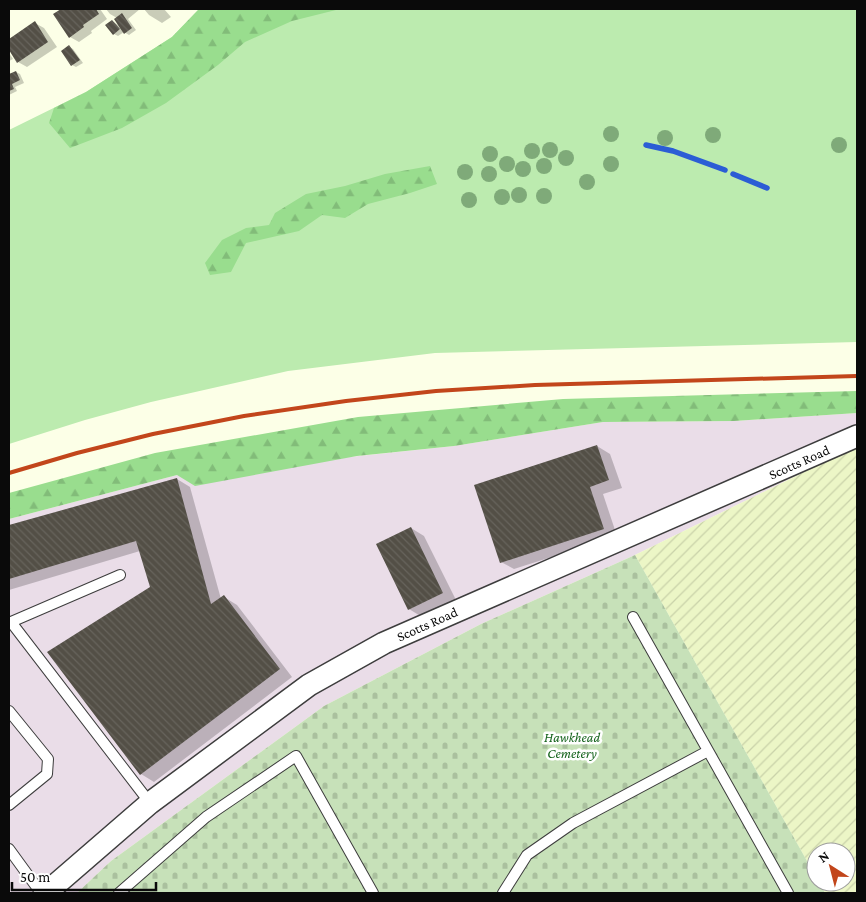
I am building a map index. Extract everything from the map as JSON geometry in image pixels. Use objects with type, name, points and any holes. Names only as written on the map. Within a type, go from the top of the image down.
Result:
[{"type":"street","name":"Scotts Road","points":[[46,893],[150,803],[309,685],[384,643],[857,436]]},
{"type":"lane","points":[[120,575],[11,622],[150,803]]},
{"type":"lane","points":[[633,618],[788,893]]},
{"type":"lane","points":[[9,711],[48,759],[47,774],[9,805]]},
{"type":"lane","points":[[503,893],[527,855],[573,823],[708,751]]},
{"type":"lane","points":[[119,893],[206,817],[296,756],[373,893]]},
{"type":"lane","points":[[9,849],[41,893]]},
{"type":"shaded area","points":[[857,413],[857,446],[635,555],[481,624],[324,706],[111,861],[77,893],[9,893],[9,519],[177,475],[454,446],[603,422],[734,421]]},
{"type":"green space","points":[[199,9],[857,9],[857,342],[435,353],[288,371],[151,402],[9,444],[9,130],[86,92],[172,37]]},
{"type":"green space","points":[[199,9],[340,9],[292,21],[245,42],[218,65],[166,103],[122,128],[70,148],[49,123],[54,108],[86,92],[172,37]]},
{"type":"green space","points":[[430,166],[437,184],[368,204],[345,218],[322,215],[299,231],[246,243],[231,272],[210,275],[205,263],[222,240],[246,228],[269,225],[275,213],[306,194],[345,186],[385,174]]},
{"type":"green space","points":[[857,391],[857,413],[734,421],[603,422],[454,446],[357,456],[195,486],[177,475],[9,519],[9,493],[155,453],[358,417],[563,399]]},
{"type":"green space","points":[[857,446],[857,893],[824,892],[856,892],[856,842],[806,842],[806,859],[635,555]]},
{"type":"green space","name":"Hawkhead Cemetery","points":[[635,555],[806,859],[806,892],[825,893],[77,893],[111,861],[324,706],[481,624]]},
{"type":"building","points":[[61,9],[96,9],[99,14],[69,38],[53,14]]},
{"type":"building","points":[[122,13],[132,28],[124,34],[114,19]]},
{"type":"building","points":[[112,20],[120,29],[113,35],[105,25]]},
{"type":"building","points":[[35,21],[48,42],[17,63],[9,50],[9,39]]},
{"type":"building","points":[[69,45],[80,60],[71,66],[61,51]]},
{"type":"building","points":[[16,71],[20,80],[12,84],[14,89],[9,91],[9,74]]},
{"type":"building","points":[[597,445],[609,480],[590,487],[604,529],[500,563],[474,485]]},
{"type":"building","points":[[177,478],[211,604],[224,595],[280,669],[140,775],[47,652],[150,587],[136,541],[9,579],[9,525]]},
{"type":"building","points":[[411,527],[443,593],[408,610],[376,544]]},
{"type":"waterway","points":[[646,145],[673,151],[725,170]]},
{"type":"waterway","points":[[733,174],[767,188]]},
{"type":"railway","points":[[9,473],[77,453],[153,434],[244,416],[346,401],[436,391],[535,385],[857,376]]}]
